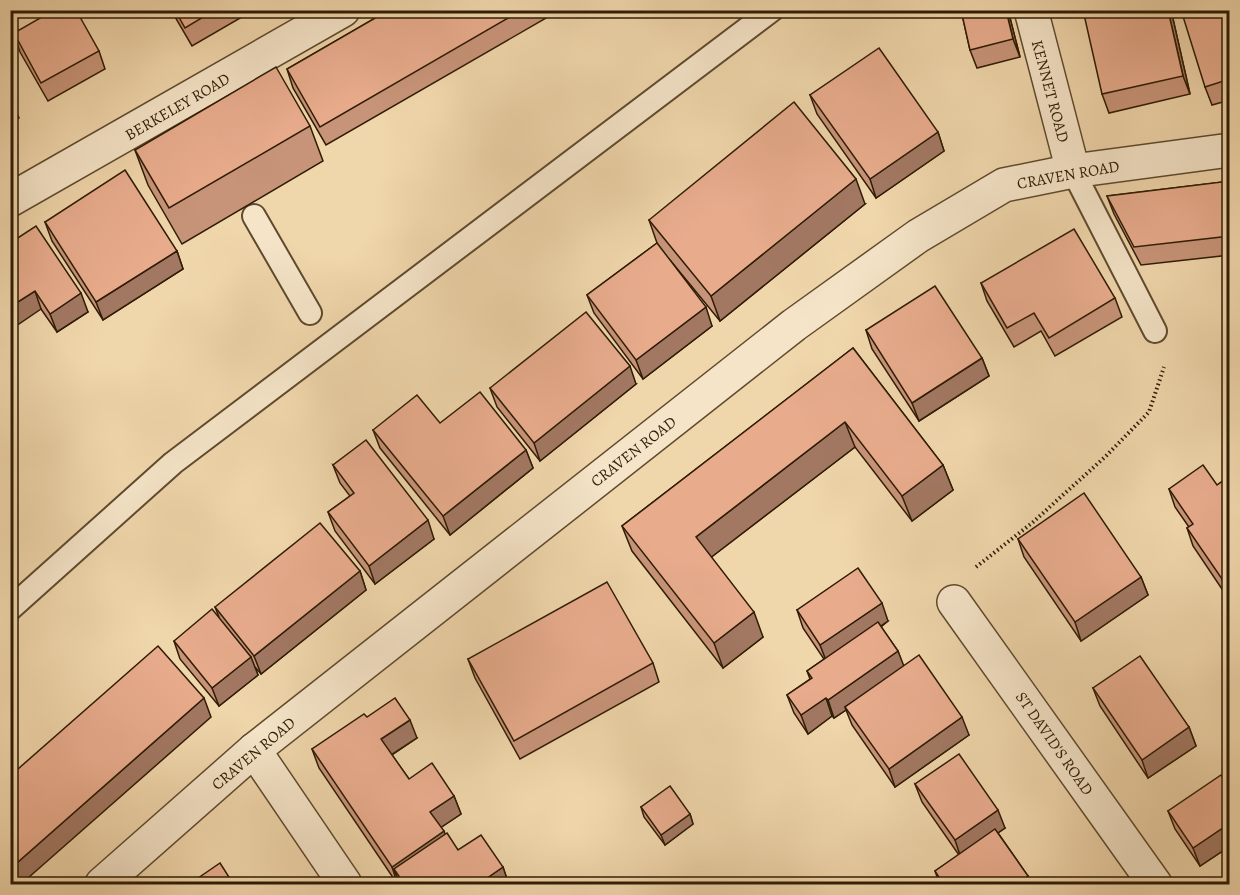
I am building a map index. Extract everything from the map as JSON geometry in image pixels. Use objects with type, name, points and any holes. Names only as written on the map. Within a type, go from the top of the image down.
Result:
[{"type":"street","name":"BERKELEY ROAD","points":[[10,200],[192,108],[343,10]]},
{"type":"street","name":"KENNET ROAD","points":[[1031,10],[1073,171]]},
{"type":"street","name":"CRAVEN ROAD","points":[[102,885],[254,750],[785,332],[918,236],[1004,185],[1073,171],[1230,150]]},
{"type":"street","name":"ST DAVID'S ROAD","points":[[952,604],[1155,885]]},
{"type":"street","points":[[254,750],[345,885]]},
{"type":"lane","points":[[10,609],[173,463],[772,10]]},
{"type":"lane","points":[[1073,171],[1155,331]]},
{"type":"lane","points":[[254,216],[310,313]]},
{"type":"path","points":[[952,604],[976,568],[1032,523],[1105,457],[1149,412],[1164,368],[1155,331]]},
{"type":"building","points":[[54,10],[76,10],[99,51],[41,83],[14,33]]},
{"type":"building","points":[[175,10],[215,10],[185,28]]},
{"type":"building","points":[[389,10],[522,10],[320,127],[287,69]]},
{"type":"building","points":[[961,10],[1006,10],[1013,39],[970,50]]},
{"type":"building","points":[[1083,10],[1168,10],[1183,76],[1102,94]]},
{"type":"building","points":[[1181,10],[1230,10],[1230,79],[1205,87]]},
{"type":"building","points":[[879,48],[938,132],[870,179],[810,95]]},
{"type":"building","points":[[276,67],[310,126],[169,208],[135,150]]},
{"type":"building","points":[[794,102],[856,179],[711,296],[649,220]]},
{"type":"building","points":[[125,170],[177,251],[96,302],[45,222]]},
{"type":"building","points":[[1230,181],[1230,236],[1134,247],[1107,196]]},
{"type":"building","points":[[36,226],[81,293],[50,314],[35,291],[10,307],[10,243]]},
{"type":"building","points":[[1074,229],[1115,298],[1049,338],[1034,313],[1007,328],[981,283]]},
{"type":"building","points":[[657,243],[706,307],[636,360],[587,295]]},
{"type":"building","points":[[935,286],[982,358],[912,403],[866,330]]},
{"type":"building","points":[[586,312],[630,366],[534,443],[490,388]]},
{"type":"building","points":[[853,348],[943,465],[902,496],[845,422],[696,537],[754,612],[714,643],[622,526]]},
{"type":"building","points":[[480,392],[526,450],[443,516],[373,430],[417,395],[440,423]]},
{"type":"building","points":[[366,440],[428,520],[369,566],[328,512],[354,493],[333,465]]},
{"type":"building","points":[[1203,465],[1217,485],[1230,476],[1230,574],[1222,579],[1187,528],[1193,524],[1169,489]]},
{"type":"building","points":[[1084,493],[1141,577],[1075,622],[1018,539]]},
{"type":"building","points":[[320,523],[360,571],[254,656],[215,607]]},
{"type":"building","points":[[858,568],[882,603],[820,645],[797,610]]},
{"type":"building","points":[[607,582],[653,663],[514,741],[468,659]]},
{"type":"building","points":[[212,609],[251,657],[212,688],[174,641]]},
{"type":"building","points":[[878,622],[898,651],[828,700],[826,698],[801,715],[787,695],[812,678],[807,671]]},
{"type":"building","points":[[158,646],[204,698],[10,869],[10,776]]},
{"type":"building","points":[[919,655],[962,717],[889,769],[845,707]]},
{"type":"building","points":[[1140,656],[1189,727],[1142,760],[1093,688]]},
{"type":"building","points":[[395,698],[410,720],[381,739],[409,779],[432,763],[454,796],[430,812],[444,831],[392,867],[312,749],[364,714],[367,717]]},
{"type":"building","points":[[959,754],[998,810],[955,840],[915,784]]},
{"type":"building","points":[[1221,775],[1230,788],[1230,823],[1193,848],[1168,811]]},
{"type":"building","points":[[670,786],[690,814],[661,835],[641,807]]},
{"type":"building","points":[[995,829],[1028,876],[1016,885],[944,885],[935,871]]},
{"type":"building","points":[[447,833],[458,850],[481,835],[503,867],[480,883],[481,885],[405,885],[394,869]]},
{"type":"building","points":[[220,863],[234,885],[188,885]]}]
